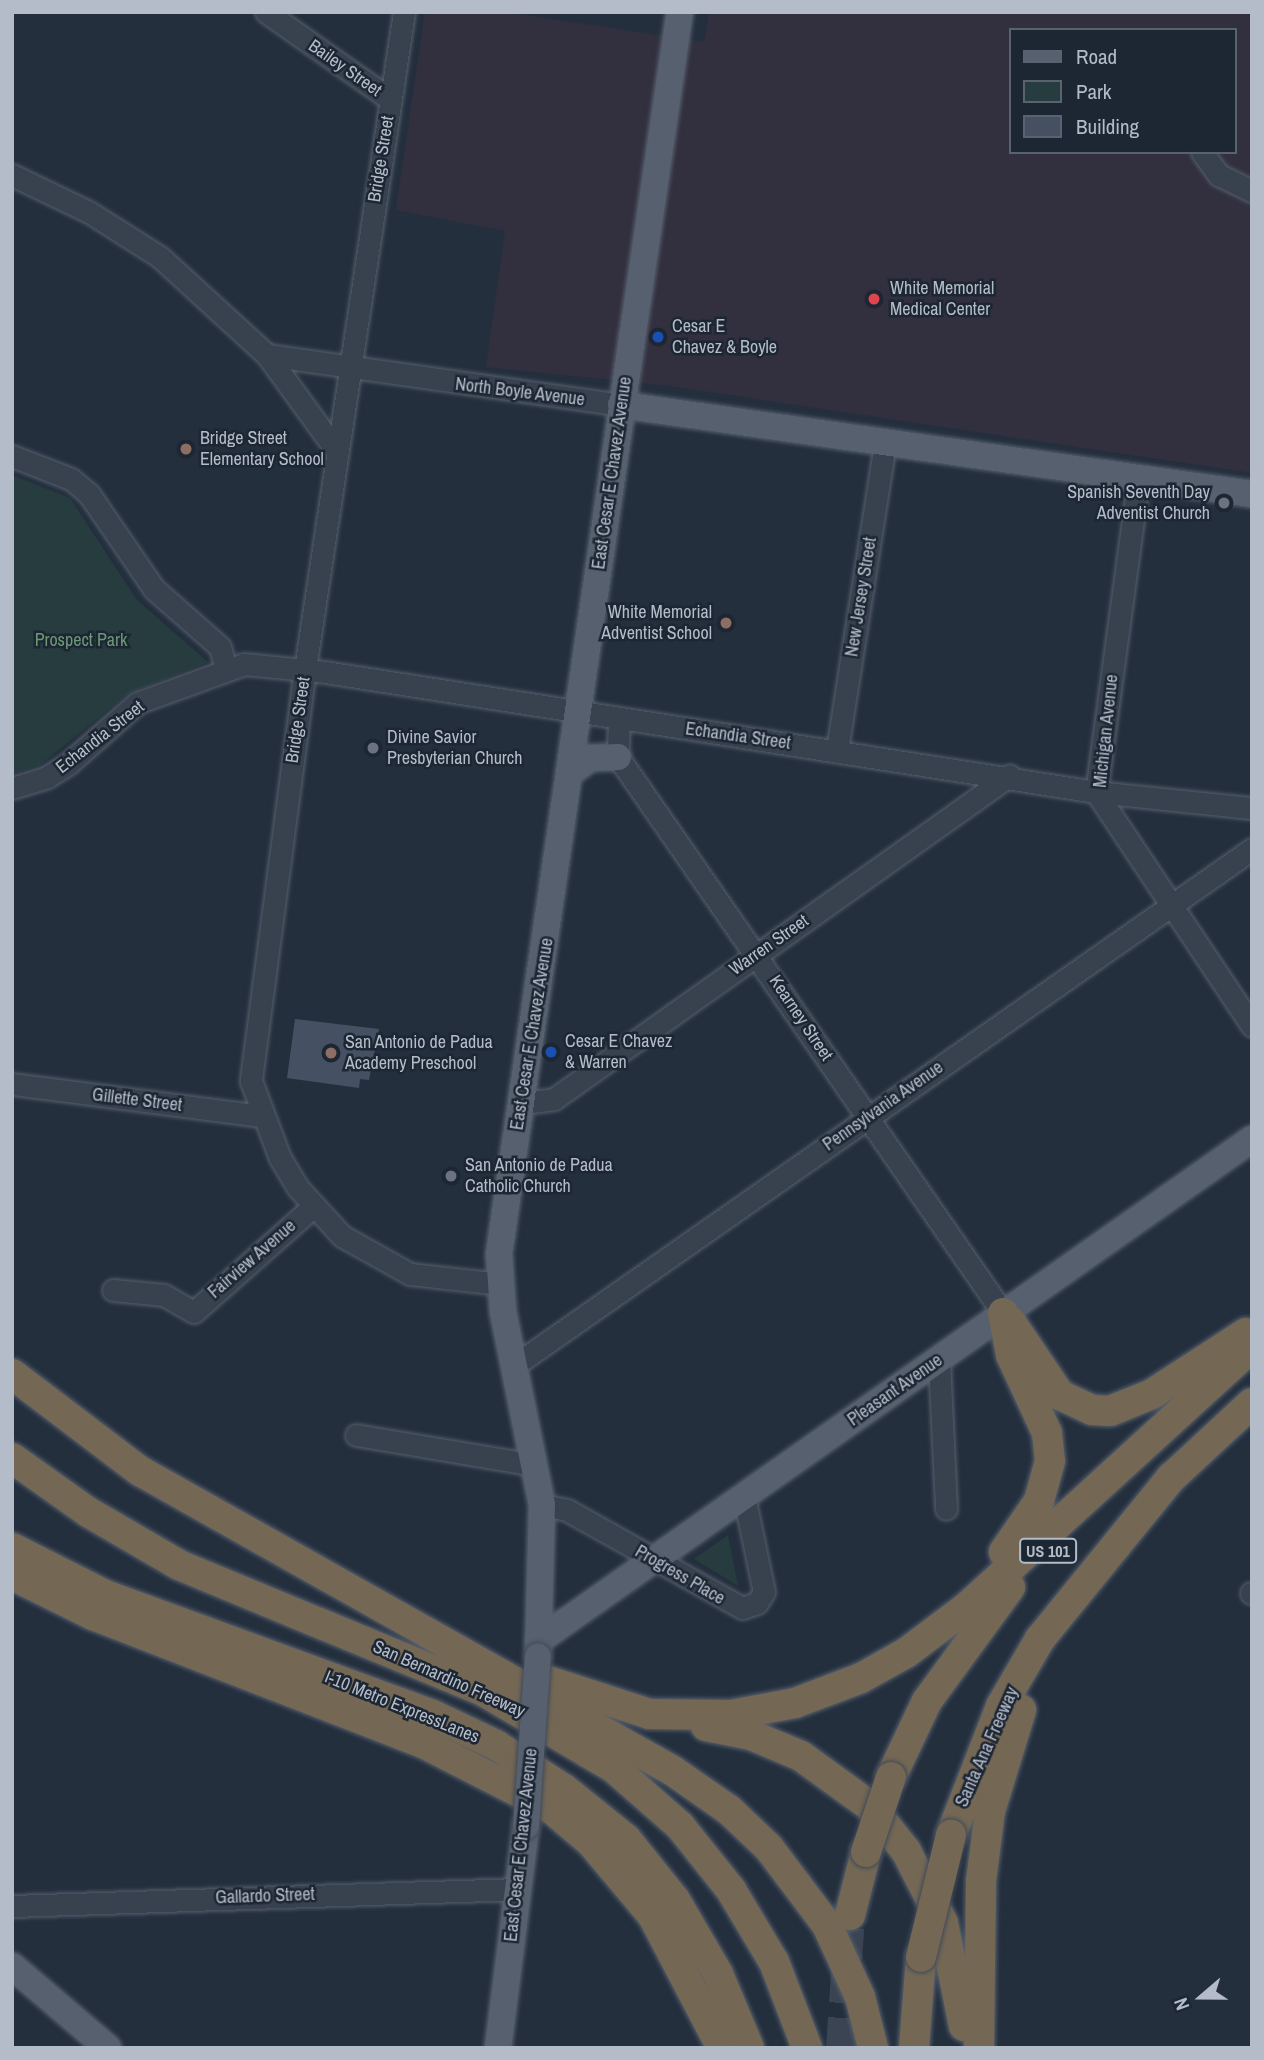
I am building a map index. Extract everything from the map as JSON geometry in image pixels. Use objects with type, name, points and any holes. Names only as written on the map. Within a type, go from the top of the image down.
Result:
[{"type":"highway","points":[[1003,1313],[1024,1337],[1051,1385],[1092,1410],[1110,1411],[1153,1394],[1252,1328]]},
{"type":"highway","points":[[906,1653],[1014,1541],[1046,1484],[1047,1433],[1011,1355],[1003,1313]]},
{"type":"highway","points":[[649,1714],[731,1715],[795,1703],[906,1653],[967,1607],[1252,1347]]},
{"type":"highway","name":"US 101","points":[[850,1915],[866,1852],[891,1777],[927,1701],[1013,1584],[1252,1364]]},
{"type":"highway","name":"San Bernardino Freeway","points":[[12,1374],[140,1471],[400,1618]]},
{"type":"highway","name":"Santa Ana Freeway","points":[[914,2048],[921,1957],[951,1835],[1001,1706],[1040,1639],[1107,1549],[1171,1478],[1252,1403]]},
{"type":"highway","name":"San Bernardino Freeway","points":[[12,1458],[44,1483],[179,1564],[436,1670],[575,1742],[660,1807],[731,1890],[774,1962],[807,2048]]},
{"type":"highway","points":[[12,1468],[44,1483]]},
{"type":"highway","name":"I-10 Metro ExpressLanes","points":[[12,1548],[105,1595],[433,1715],[496,1745],[564,1788],[625,1839],[675,1900],[718,1974],[748,2048]]},
{"type":"highway","points":[[979,2048],[981,1881],[1008,1739],[1107,1549]]},
{"type":"highway","name":"I-10 Metro ExpressLanes","points":[[12,1575],[93,1615],[421,1742],[552,1810],[591,1842],[653,1916],[722,2048]]},
{"type":"highway","points":[[400,1618],[578,1695],[649,1714],[751,1735],[801,1756],[870,1806],[906,1852],[943,1923],[962,2001],[966,2048]]},
{"type":"highway","points":[[400,1618],[673,1771],[729,1810],[769,1848],[827,1925],[860,1997],[873,2048]]},
{"type":"highway","points":[[731,1890],[768,1976],[785,2048]]},
{"type":"main road","name":"East Cesar E Chavez Avenue","points":[[498,2048],[526,1826],[538,1648],[542,1505],[500,1284],[502,1223],[523,1103],[621,405],[680,12]]},
{"type":"main road","name":"North Boyle Avenue","points":[[621,405],[885,443],[1139,475],[1252,494]]},
{"type":"main road","points":[[571,772],[599,755],[618,757]]},
{"type":"main road","name":"Pleasant Avenue","points":[[538,1648],[653,1559],[1252,1139]]},
{"type":"main road","points":[[12,1966],[108,2048]]},
{"type":"street","name":"Bailey Street","points":[[266,12],[390,99]]},
{"type":"street","name":"Bridge Street","points":[[404,12],[336,450],[250,1060],[261,1116],[280,1158],[314,1206],[342,1236],[410,1274],[500,1284]]},
{"type":"street","points":[[1204,154],[1219,174],[1252,191]]},
{"type":"street","points":[[12,175],[89,212],[160,257],[267,355],[336,450]]},
{"type":"street","name":"North Boyle Avenue","points":[[267,355],[348,369],[621,405]]},
{"type":"street","name":"New Jersey Street","points":[[837,750],[885,443]]},
{"type":"street","points":[[12,456],[72,479],[89,494],[154,589],[220,647],[226,669]]},
{"type":"street","name":"Michigan Avenue","points":[[1139,475],[1096,792],[1252,1026]]},
{"type":"street","name":"Echandia Street","points":[[12,788],[47,777],[69,763],[137,703],[244,664],[305,669],[579,713],[1010,775],[1096,792],[1252,808]]},
{"type":"street","points":[[618,757],[619,719]]},
{"type":"street","name":"Kearney Street","points":[[618,757],[757,953],[1003,1313]]},
{"type":"street","name":"Warren Street","points":[[523,1103],[554,1099],[1010,775]]},
{"type":"street","name":"Pennsylvania Avenue","points":[[515,1365],[1252,849]]},
{"type":"street","name":"Gillette Street","points":[[12,1084],[261,1116]]},
{"type":"street","name":"Fairview Avenue","points":[[113,1290],[164,1295],[194,1312],[314,1206]]},
{"type":"street","points":[[939,1359],[946,1509]]},
{"type":"street","points":[[356,1436],[536,1465]]},
{"type":"street","name":"Progress Place","points":[[542,1505],[567,1510],[728,1604],[742,1608],[757,1603],[764,1592],[744,1496]]},
{"type":"street","name":"Gallardo Street","points":[[12,1906],[518,1889]]},
{"type":"shaded area","name":"White Memorial Medical Center","points":[[425,12],[504,12],[704,42],[709,12],[1252,12],[1252,473],[663,385],[486,367],[505,231],[396,210]]},
{"type":"green space","name":"Prospect Park","points":[[12,475],[70,498],[137,600],[208,662],[129,693],[40,765],[12,774]]},
{"type":"green space","points":[[728,1535],[738,1586],[694,1559]]},
{"type":"building","name":"San Antonio de Padua Academy Preschool","points":[[295,1019],[379,1029],[369,1080],[360,1079],[359,1088],[287,1078]]},
{"type":"tunnel","points":[[841,2048],[850,1915]]},
{"type":"place","name":"White Memorial Medical Center","points":[[874,299]]},
{"type":"place","name":"Cesar E Chavez & Boyle","points":[[658,337]]},
{"type":"place","name":"Bridge Street Elementary School","points":[[186,449]]},
{"type":"place","name":"Spanish Seventh Day Adventist Church","points":[[1224,503]]},
{"type":"place","name":"White Memorial Adventist School","points":[[726,623]]},
{"type":"place","name":"Divine Savior Presbyterian Church","points":[[373,748]]},
{"type":"place","name":"Cesar E Chavez & Warren","points":[[551,1052]]},
{"type":"place","name":"San Antonio de Padua Academy Preschool","points":[[331,1053]]},
{"type":"place","name":"San Antonio de Padua Catholic Church","points":[[451,1176]]}]
